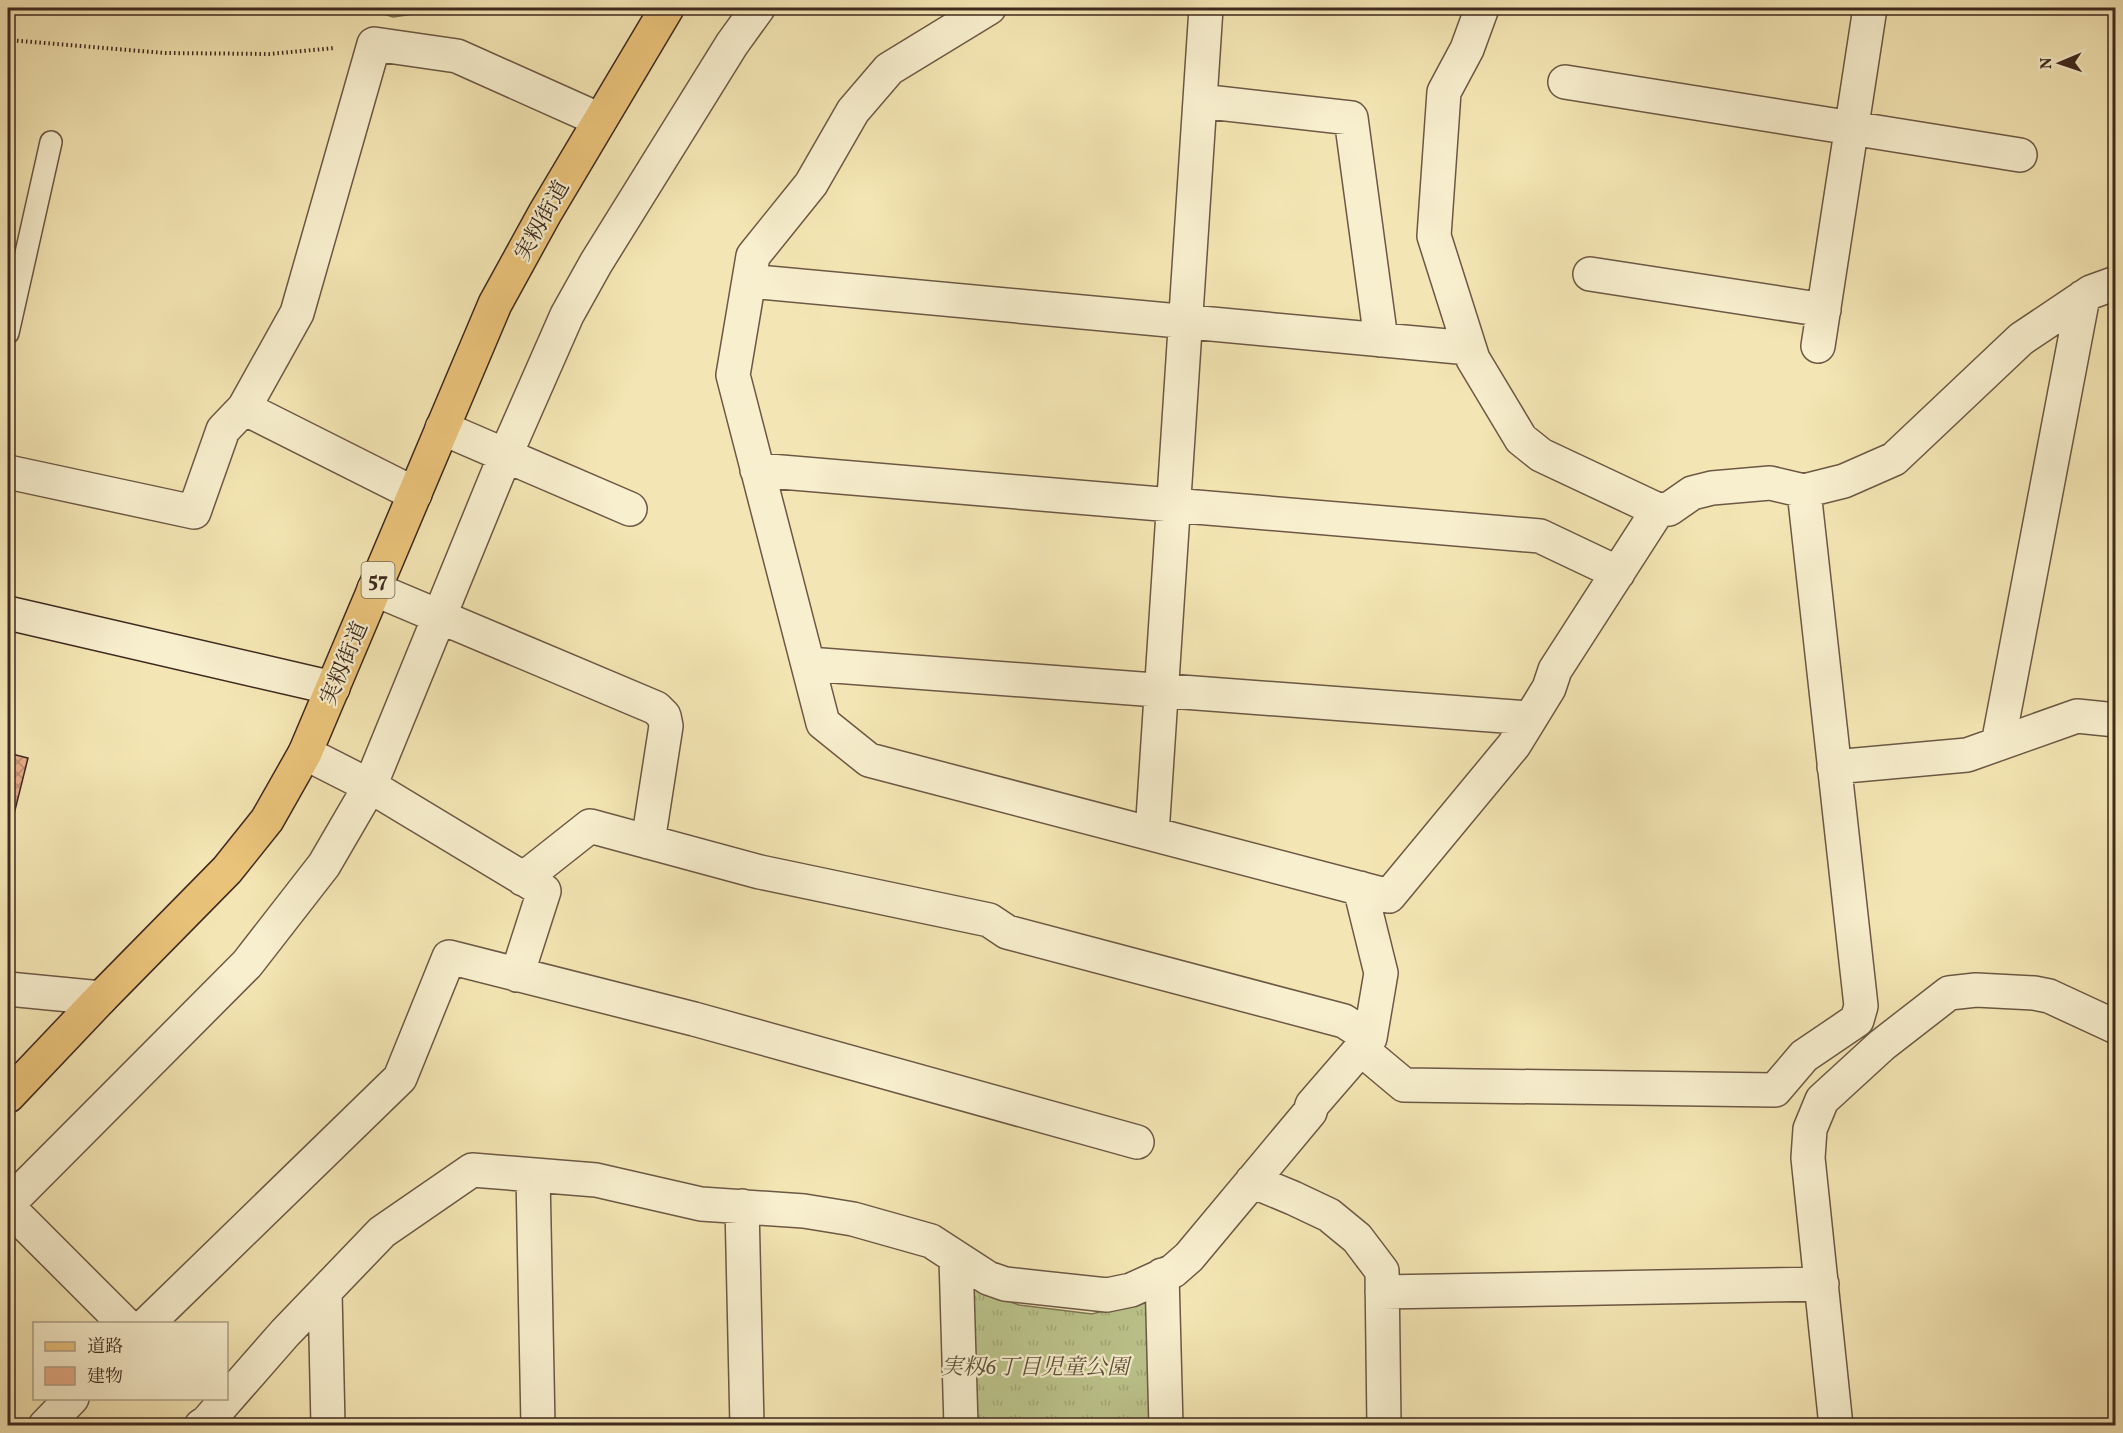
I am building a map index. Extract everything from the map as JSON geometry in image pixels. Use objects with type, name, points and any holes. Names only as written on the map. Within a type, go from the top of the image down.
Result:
[{"type":"main road","name":"実籾街道","points":[[8,1096],[227,870],[267,820],[305,753],[495,304],[544,213],[667,8]]},
{"type":"street","points":[[123,1322],[8,1206],[247,964],[324,865],[369,786],[505,456],[567,315],[596,263],[732,44],[758,8]]},
{"type":"street","points":[[989,8],[889,69],[852,111],[811,184],[753,256],[733,375],[823,723],[869,760],[1389,896],[1514,745],[1549,688],[1555,670],[1658,510]]},
{"type":"street","points":[[1152,834],[1206,8]]},
{"type":"street","points":[[1482,8],[1467,49],[1444,92],[1434,236],[1469,348],[1473,359],[1521,439],[1541,455],[1658,510],[1669,509],[1692,493],[1712,488],[1770,483],[1804,491],[1844,480],[1894,459],[2021,339],[2083,297],[2115,283]]},
{"type":"street","points":[[1818,346],[1870,8]]},
{"type":"street","points":[[8,472],[194,512],[223,430],[244,408],[297,313],[374,44],[456,56],[600,120]]},
{"type":"street","points":[[1565,82],[2020,155]]},
{"type":"street","points":[[1200,101],[1351,118],[1381,340]]},
{"type":"street","points":[[1590,274],[1824,310]]},
{"type":"street","points":[[749,281],[1469,348]]},
{"type":"street","points":[[1998,744],[2083,297]]},
{"type":"street","points":[[244,408],[415,494]]},
{"type":"street","points":[[442,428],[630,509]]},
{"type":"street","points":[[757,470],[1540,536],[1618,573]]},
{"type":"street","points":[[523,879],[590,826],[760,872],[989,920],[1007,932],[1344,1021],[1404,1085],[1775,1090],[1804,1056],[1857,1020],[1861,1006],[1804,491]]},
{"type":"street","points":[[374,589],[656,708],[664,716],[666,726],[648,842]]},
{"type":"street","points":[[8,613],[333,687]]},
{"type":"street","points":[[808,664],[1530,718]]},
{"type":"street","points":[[1834,767],[1967,755],[2077,716],[2115,720]]},
{"type":"street","points":[[305,753],[369,786],[544,891],[517,975]]},
{"type":"street","points":[[228,1398],[285,1333],[382,1232],[472,1170],[596,1180],[701,1204],[804,1211],[853,1219],[931,1241],[988,1278],[1005,1284],[1107,1295],[1131,1290],[1173,1271],[1189,1257],[1310,1112],[1312,1105],[1365,1044],[1381,974],[1360,888]]},
{"type":"street","points":[[148,1322],[400,1078],[449,957],[694,1019],[1137,1142]]},
{"type":"street","points":[[8,988],[101,998]]},
{"type":"street","points":[[1836,1425],[1808,1158],[1810,1129],[1822,1100],[1882,1045],[1949,993],[1976,990],[2049,996],[2115,1027]]},
{"type":"street","points":[[1788,1074],[1822,1100]]},
{"type":"street","points":[[533,1175],[538,1425]]},
{"type":"street","points":[[1252,1181],[1329,1215],[1356,1238],[1382,1271],[1384,1425]]},
{"type":"street","points":[[742,1206],[747,1425]]},
{"type":"street","points":[[956,1258],[961,1425]]},
{"type":"street","points":[[1162,1275],[1166,1425]]},
{"type":"street","points":[[1382,1292],[1822,1284]]},
{"type":"street","points":[[325,1292],[328,1425]]},
{"type":"street","points":[[45,1425],[70,1400]]},
{"type":"street","points":[[201,1425],[207,1422],[226,1400]]},
{"type":"lane","points":[[8,333],[51,142]]},
{"type":"path","points":[[8,40],[165,53],[246,54],[374,44]]},
{"type":"green space","points":[[365,8],[455,8],[393,17]]},
{"type":"green space","name":"実籾6丁目児童公園","points":[[972,1288],[1019,1305],[1092,1314],[1148,1299],[1150,1425],[976,1425]]},
{"type":"building","points":[[8,753],[28,758],[8,838]]}]
